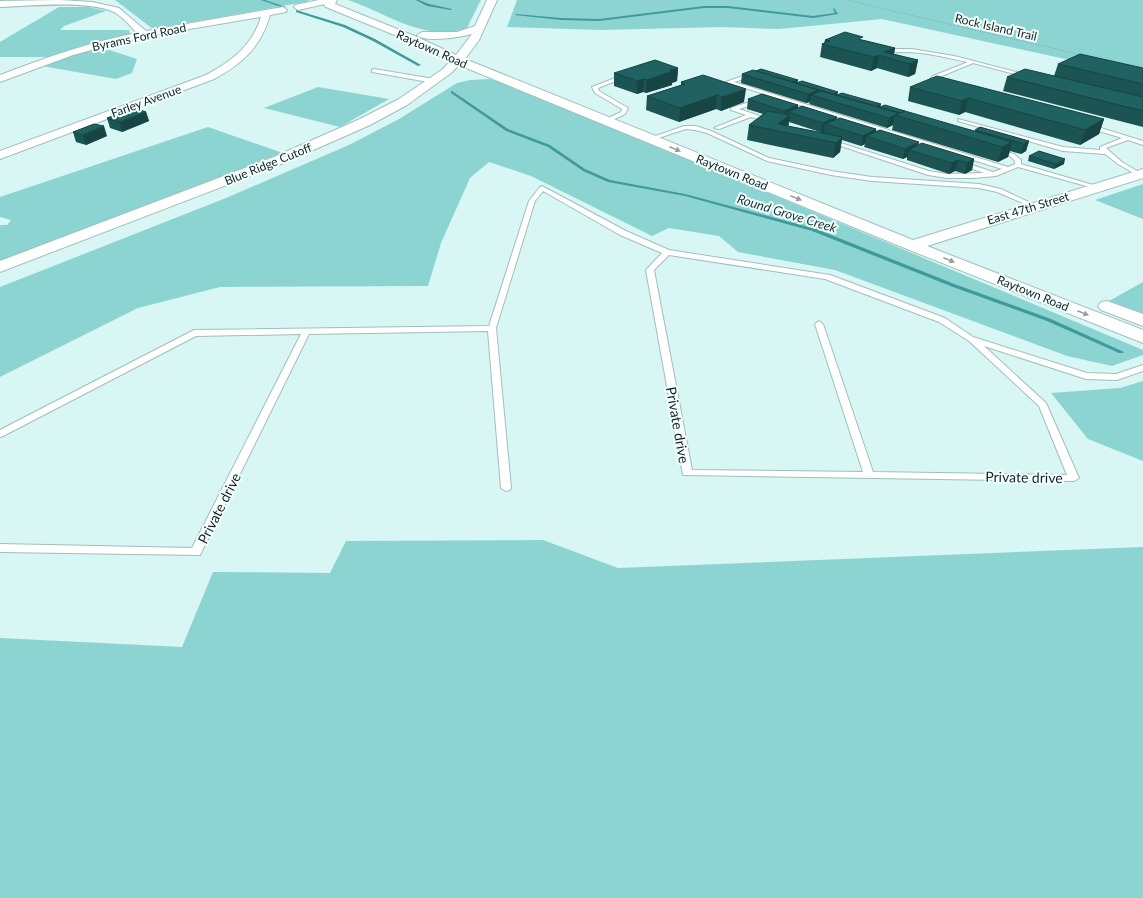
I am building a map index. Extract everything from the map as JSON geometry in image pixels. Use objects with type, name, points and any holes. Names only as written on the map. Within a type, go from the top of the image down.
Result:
[{"type":"main road","name":"Raytown Road","points":[[1143,320],[921,242],[650,139],[612,118],[461,57],[329,6],[332,0],[345,2],[422,35],[461,57],[501,78],[612,118],[665,134],[921,242],[1143,336]]},
{"type":"main road","name":"Blue Ridge Cutoff","points":[[0,267],[319,144],[403,102],[434,81],[461,57],[474,40],[492,0]]},
{"type":"main road","points":[[422,35],[452,36],[479,28]]},
{"type":"main road","points":[[434,81],[461,77],[501,78]]},
{"type":"main road","name":"East 47th Street","points":[[921,242],[1141,174]]},
{"type":"street","points":[[298,7],[332,0]]},
{"type":"street","points":[[0,4],[76,4],[104,6],[116,10],[144,34]]},
{"type":"street","name":"Byrams Ford Road","points":[[0,79],[48,61],[110,41],[283,10]]},
{"type":"street","name":"Farley Avenue","points":[[0,155],[210,77],[229,66],[255,43],[263,27],[266,14]]},
{"type":"lane","points":[[879,54],[888,50],[919,50],[1035,78]]},
{"type":"lane","points":[[942,86],[934,84],[932,80],[935,77],[971,63]]},
{"type":"lane","points":[[374,71],[434,81]]},
{"type":"lane","points":[[612,118],[623,113],[625,108],[597,92],[595,87],[626,76]]},
{"type":"lane","points":[[762,80],[747,76],[729,82],[1009,169]]},
{"type":"lane","points":[[765,103],[757,101],[733,110],[781,125]]},
{"type":"lane","points":[[717,128],[752,115]]},
{"type":"lane","points":[[960,120],[1063,148],[1105,152],[1141,174]]},
{"type":"lane","points":[[1081,124],[1143,143]]},
{"type":"lane","points":[[650,139],[686,127],[696,128],[709,132],[767,159],[831,173],[872,179],[979,186],[999,190],[1034,206]]},
{"type":"lane","points":[[1105,152],[1102,148],[1107,144],[1129,138]]},
{"type":"lane","points":[[825,139],[928,173],[947,176],[996,174],[1018,165],[1097,187]]},
{"type":"lane","points":[[989,148],[1012,155],[1018,160],[1018,165]]},
{"type":"lane","points":[[951,161],[996,174]]},
{"type":"lane","name":"Private drive","points":[[506,488],[492,328],[532,201],[542,188],[623,233],[667,252],[827,277],[942,320],[970,339],[1043,405],[1074,478],[687,473],[650,270],[667,252]]},
{"type":"lane","points":[[819,324],[869,476]]},
{"type":"lane","points":[[0,434],[194,333],[492,328]]},
{"type":"lane","name":"Private drive","points":[[0,548],[196,552],[308,330]]},
{"type":"lane","name":"Private drive","points":[[970,339],[1086,376],[1117,377],[1143,368]]},
{"type":"path","name":"Rock Island Trail","points":[[846,0],[870,7],[1088,56]]},
{"type":"shaded area","points":[[115,0],[307,0],[310,1],[153,29]]},
{"type":"shaded area","points":[[348,0],[481,0],[467,28],[451,32],[436,32],[421,29],[392,19]]},
{"type":"shaded area","points":[[517,0],[1143,0],[1143,76],[882,19],[779,29],[721,27],[601,30],[507,27]]},
{"type":"shaded area","points":[[59,7],[89,7],[106,11],[64,26],[60,30],[129,30],[130,34],[81,46],[50,57],[0,57],[0,42]]},
{"type":"shaded area","points":[[100,47],[137,59],[132,73],[116,79],[42,66]]},
{"type":"shaded area","points":[[489,79],[504,82],[1143,350],[1143,355],[1112,366],[1067,356],[835,270],[738,252],[719,236],[669,228],[652,236],[531,176],[489,162],[470,178],[441,243],[428,286],[220,287],[138,308],[0,377],[0,287],[226,198],[349,145],[399,119],[457,83],[470,80]]},
{"type":"shaded area","points":[[318,87],[389,99],[340,127],[264,108]]},
{"type":"shaded area","points":[[208,127],[283,153],[0,261],[0,225],[7,225],[11,220],[0,217],[0,197]]},
{"type":"shaded area","points":[[1143,184],[1143,219],[1095,200]]},
{"type":"shaded area","points":[[1143,282],[1143,313],[1109,301]]},
{"type":"shaded area","points":[[1143,381],[1143,461],[1088,439],[1051,393],[1120,388]]},
{"type":"shaded area","points":[[543,540],[618,568],[1143,547],[1143,898],[0,898],[0,638],[182,647],[213,572],[330,573],[346,541]]},
{"type":"building","points":[[845,32],[863,37],[858,39],[895,48],[884,52],[918,60],[910,64],[879,55],[874,57],[822,44],[830,41],[825,40]]},
{"type":"building","points":[[1080,54],[1143,68],[1143,84],[1058,64]]},
{"type":"building","points":[[655,60],[678,68],[647,80],[644,79],[637,81],[614,73]]},
{"type":"building","points":[[761,69],[798,80],[793,82],[756,71]]},
{"type":"building","points":[[1025,69],[1143,97],[1143,111],[1007,77]]},
{"type":"building","points":[[753,70],[818,90],[808,94],[742,74]]},
{"type":"building","points":[[703,75],[746,89],[722,97],[717,95],[680,108],[647,96],[685,84],[681,82]]},
{"type":"building","points":[[937,76],[1104,119],[1085,130],[968,98],[962,101],[910,87]]},
{"type":"building","points":[[802,81],[838,92],[833,94],[796,83]]},
{"type":"building","points":[[821,91],[899,113],[889,118],[811,95]]},
{"type":"building","points":[[842,93],[881,104],[876,106],[837,95]]},
{"type":"building","points":[[762,94],[798,105],[784,111],[748,99]]},
{"type":"building","points":[[885,105],[905,111],[900,113],[880,107]]},
{"type":"building","points":[[802,106],[837,117],[823,123],[788,112]]},
{"type":"building","points":[[134,108],[146,112],[120,122],[107,118]]},
{"type":"building","points":[[768,111],[790,115],[778,124],[842,137],[836,143],[749,125]]},
{"type":"building","points":[[905,111],[1012,142],[1002,147],[895,115]]},
{"type":"building","points":[[840,118],[876,129],[863,136],[825,124]]},
{"type":"building","points":[[94,124],[104,126],[83,135],[73,132]]},
{"type":"building","points":[[980,127],[1029,141],[1024,144],[975,130]]},
{"type":"building","points":[[880,130],[919,142],[905,149],[866,136]]},
{"type":"building","points":[[922,143],[974,159],[967,163],[958,160],[952,163],[909,150]]},
{"type":"building","points":[[1039,151],[1065,159],[1056,164],[1029,156]]},
{"type":"waterway","name":"Round Grove Creek","points":[[262,0],[285,7]]},
{"type":"waterway","points":[[417,0],[428,5],[451,9]]},
{"type":"waterway","points":[[516,15],[561,19],[599,20],[704,7],[728,7],[813,17],[837,14],[834,9]]},
{"type":"waterway","name":"Round Grove Creek","points":[[297,11],[344,26],[374,40],[419,65]]},
{"type":"waterway","name":"Round Grove Creek","points":[[452,92],[507,130],[549,146],[584,170],[609,181],[685,195],[814,230],[955,286],[1049,320],[1121,352]]}]
